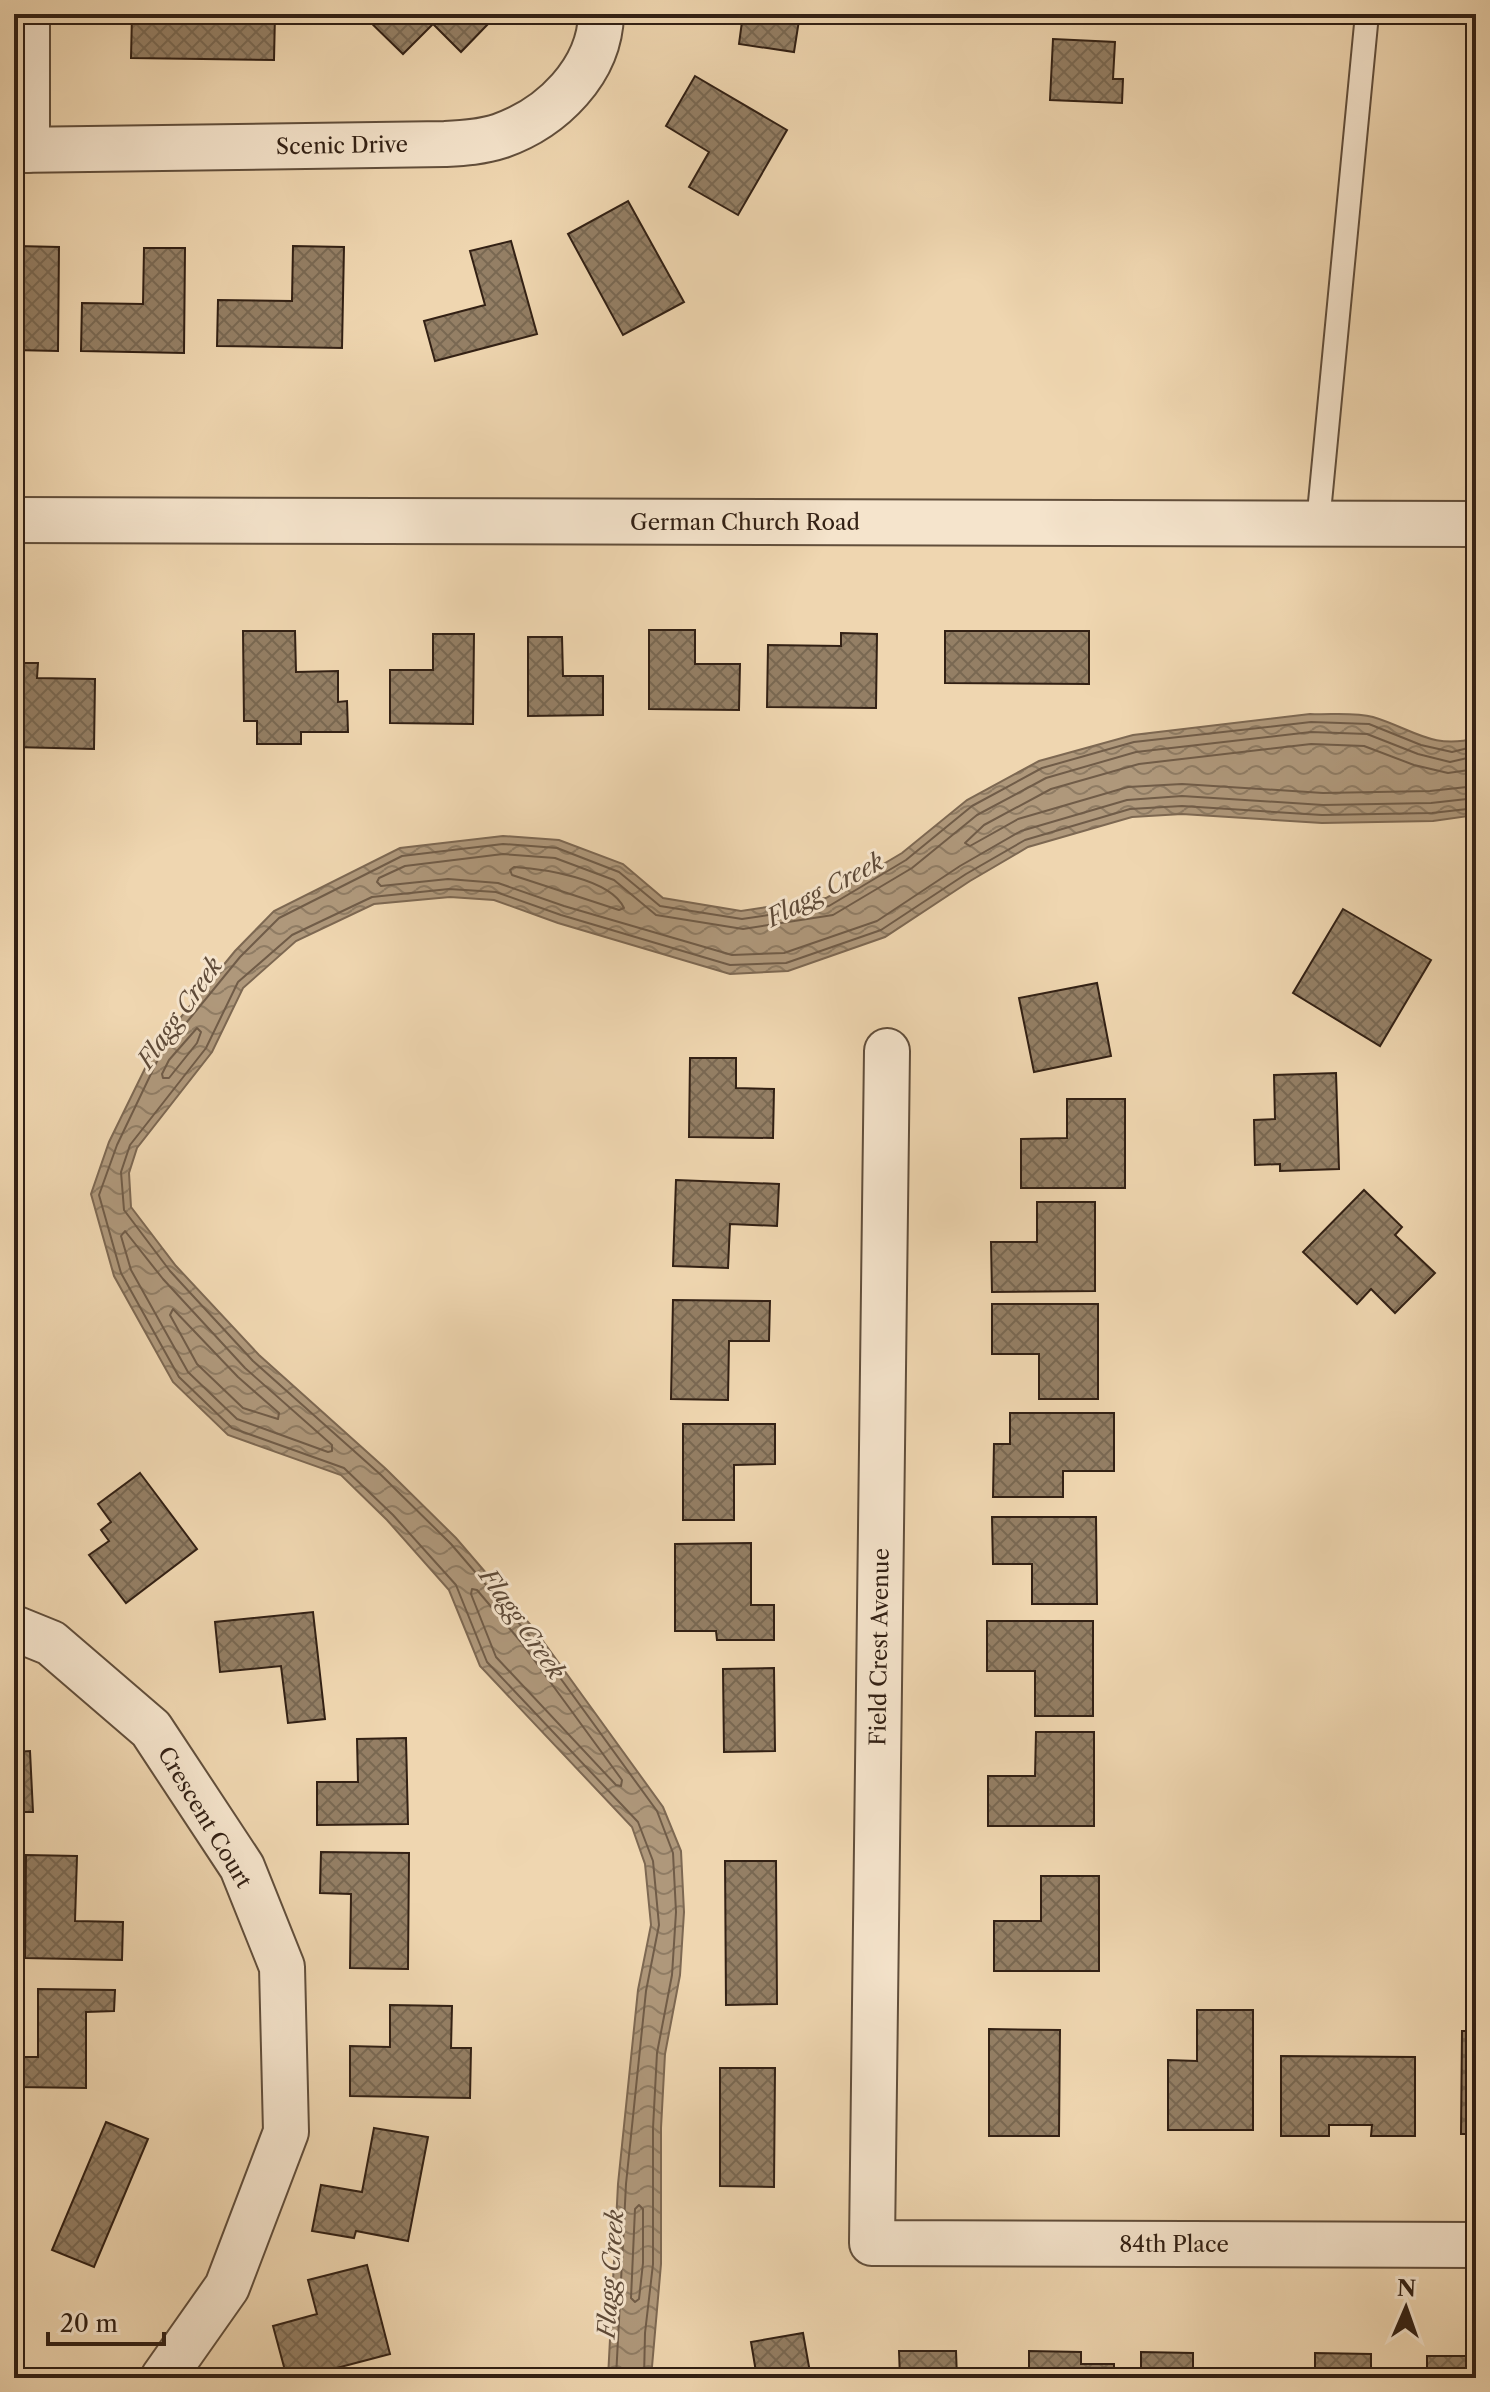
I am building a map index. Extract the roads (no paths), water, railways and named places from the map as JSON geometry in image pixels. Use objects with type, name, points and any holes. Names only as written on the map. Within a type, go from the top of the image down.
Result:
[{"type":"street","points":[[20,150],[27,14]]},
{"type":"street","name":"Scenic Drive","points":[[20,150],[445,144],[499,137],[538,117],[571,89],[597,43],[601,14]]},
{"type":"street","name":"German Church Road","points":[[14,520],[1476,524]]},
{"type":"street","name":"Field Crest Avenue","points":[[872,2243],[887,1051]]},
{"type":"street","name":"Crescent Court","points":[[14,1628],[51,1643],[151,1729],[242,1867],[282,1967],[286,2132],[227,2287],[163,2378]]},
{"type":"street","name":"84th Place","points":[[872,2243],[1476,2245]]},
{"type":"lane","points":[[1318,523],[1367,14]]},
{"type":"water","name":"Flagg Creek","points":[[1310,714],[1366,715],[1435,740],[1476,738],[1476,815],[1433,821],[1322,823],[1182,814],[1132,817],[1028,847],[885,937],[788,971],[730,974],[558,923],[494,900],[450,897],[374,904],[296,941],[243,988],[212,1052],[137,1148],[129,1173],[131,1207],[176,1266],[259,1355],[386,1469],[456,1538],[535,1630],[663,1807],[681,1851],[684,1912],[680,1975],[665,2054],[661,2128],[661,2264],[651,2378],[608,2378],[618,2184],[638,1990],[651,1925],[645,1864],[632,1827],[480,1666],[449,1590],[387,1520],[341,1475],[228,1435],[173,1382],[114,1276],[91,1194],[109,1142],[154,1050],[235,951],[274,911],[400,848],[503,836],[559,840],[623,864],[663,898],[741,911],[826,898],[902,853],[967,800],[1039,761],[1133,735]]}]
